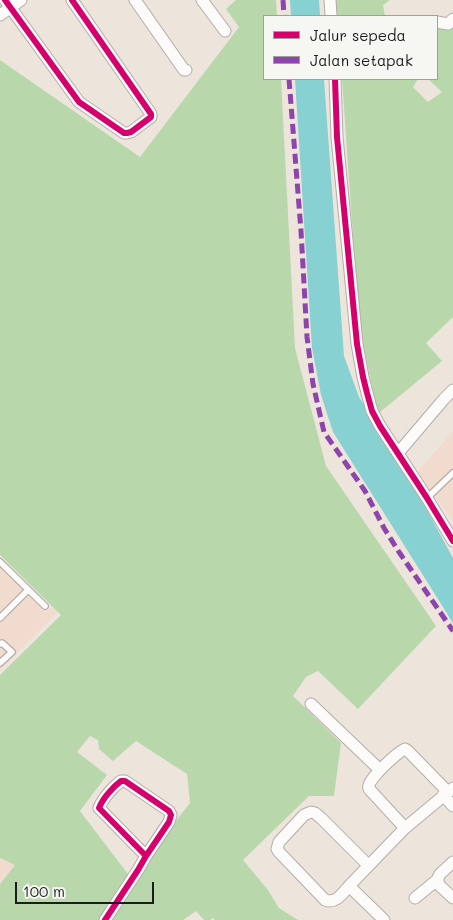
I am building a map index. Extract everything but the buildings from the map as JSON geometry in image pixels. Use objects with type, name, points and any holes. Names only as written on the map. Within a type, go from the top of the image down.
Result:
[{"type":"street","points":[[0,15],[7,4],[21,0]]},
{"type":"street","points":[[7,4],[79,102],[124,132],[131,132],[151,117],[152,114],[72,0]]},
{"type":"street","points":[[134,0],[184,70],[186,70]]},
{"type":"street","points":[[202,0],[225,31]]},
{"type":"street","points":[[330,0],[331,15]]},
{"type":"street","points":[[438,22],[448,24],[453,19]]},
{"type":"street","points":[[335,80],[337,137],[358,352],[363,377],[372,411],[380,426],[453,541]]},
{"type":"street","points":[[398,453],[453,390]]},
{"type":"street","points":[[311,704],[380,770]]},
{"type":"street","points":[[405,828],[368,786],[380,770],[399,752],[405,749],[448,792],[453,806]]},
{"type":"street","points":[[105,920],[170,822],[169,811],[125,781],[121,781],[101,803],[100,808],[146,856]]},
{"type":"street","points":[[368,865],[322,819],[312,812],[304,815],[279,842],[277,849],[325,900],[329,902],[335,900],[405,828],[448,792]]},
{"type":"street","points":[[414,898],[437,880],[440,874],[453,862]]},
{"type":"street","points":[[437,880],[440,886],[453,898]]},
{"type":"street","points":[[348,886],[384,920]]},
{"type":"lane","points":[[427,498],[453,472]]},
{"type":"lane","points":[[0,562],[45,606]]},
{"type":"lane","points":[[0,618],[28,590]]},
{"type":"lane","points":[[0,644],[2,643],[12,652],[0,664]]},
{"type":"shaded area","points":[[453,431],[453,522],[417,472]]},
{"type":"shaded area","points":[[0,568],[45,612],[52,606],[58,612],[0,670]]},
{"type":"shaded area","points":[[0,858],[15,865],[0,884]]},
{"type":"green space","points":[[236,0],[276,0],[277,15],[263,15],[263,80],[281,80],[295,348],[326,466],[436,626],[358,709],[318,671],[306,677],[293,696],[341,743],[334,796],[309,796],[243,860],[268,890],[279,908],[298,920],[215,920],[213,918],[204,920],[196,911],[183,920],[0,920],[0,884],[15,865],[0,858],[0,675],[61,615],[0,555],[0,60],[140,157],[239,27],[226,9]],"holes":[[[90,736],[98,740],[99,749],[113,761],[136,741],[187,774],[190,803],[131,878],[80,811],[107,775],[77,752]]]},
{"type":"green space","points":[[335,0],[390,0],[383,5],[385,15],[337,15]]},
{"type":"green space","points":[[438,27],[453,27],[453,317],[426,343],[442,361],[379,413],[359,323],[342,80],[417,80],[413,87],[428,102],[442,92],[429,80],[438,80]]},
{"type":"water","points":[[290,0],[319,0],[320,15],[291,15]]},
{"type":"water","points":[[295,80],[324,80],[344,356],[359,397],[409,477],[453,558],[453,623],[333,432],[321,395],[312,348]]},
{"type":"marked path","points":[[283,0],[284,15]]},
{"type":"marked path","points":[[289,80],[307,337],[313,384],[324,432],[365,491],[399,552],[453,631]]},
{"type":"cycle path","points":[[5,0],[79,102],[124,133],[131,132],[151,117],[151,114],[72,0]]},
{"type":"cycle path","points":[[335,80],[337,137],[357,344],[367,393],[372,411],[380,426],[453,541]]},
{"type":"cycle path","points":[[105,920],[146,856],[99,808],[103,800],[121,781],[125,781],[169,811],[171,815],[169,822],[146,856]]}]
